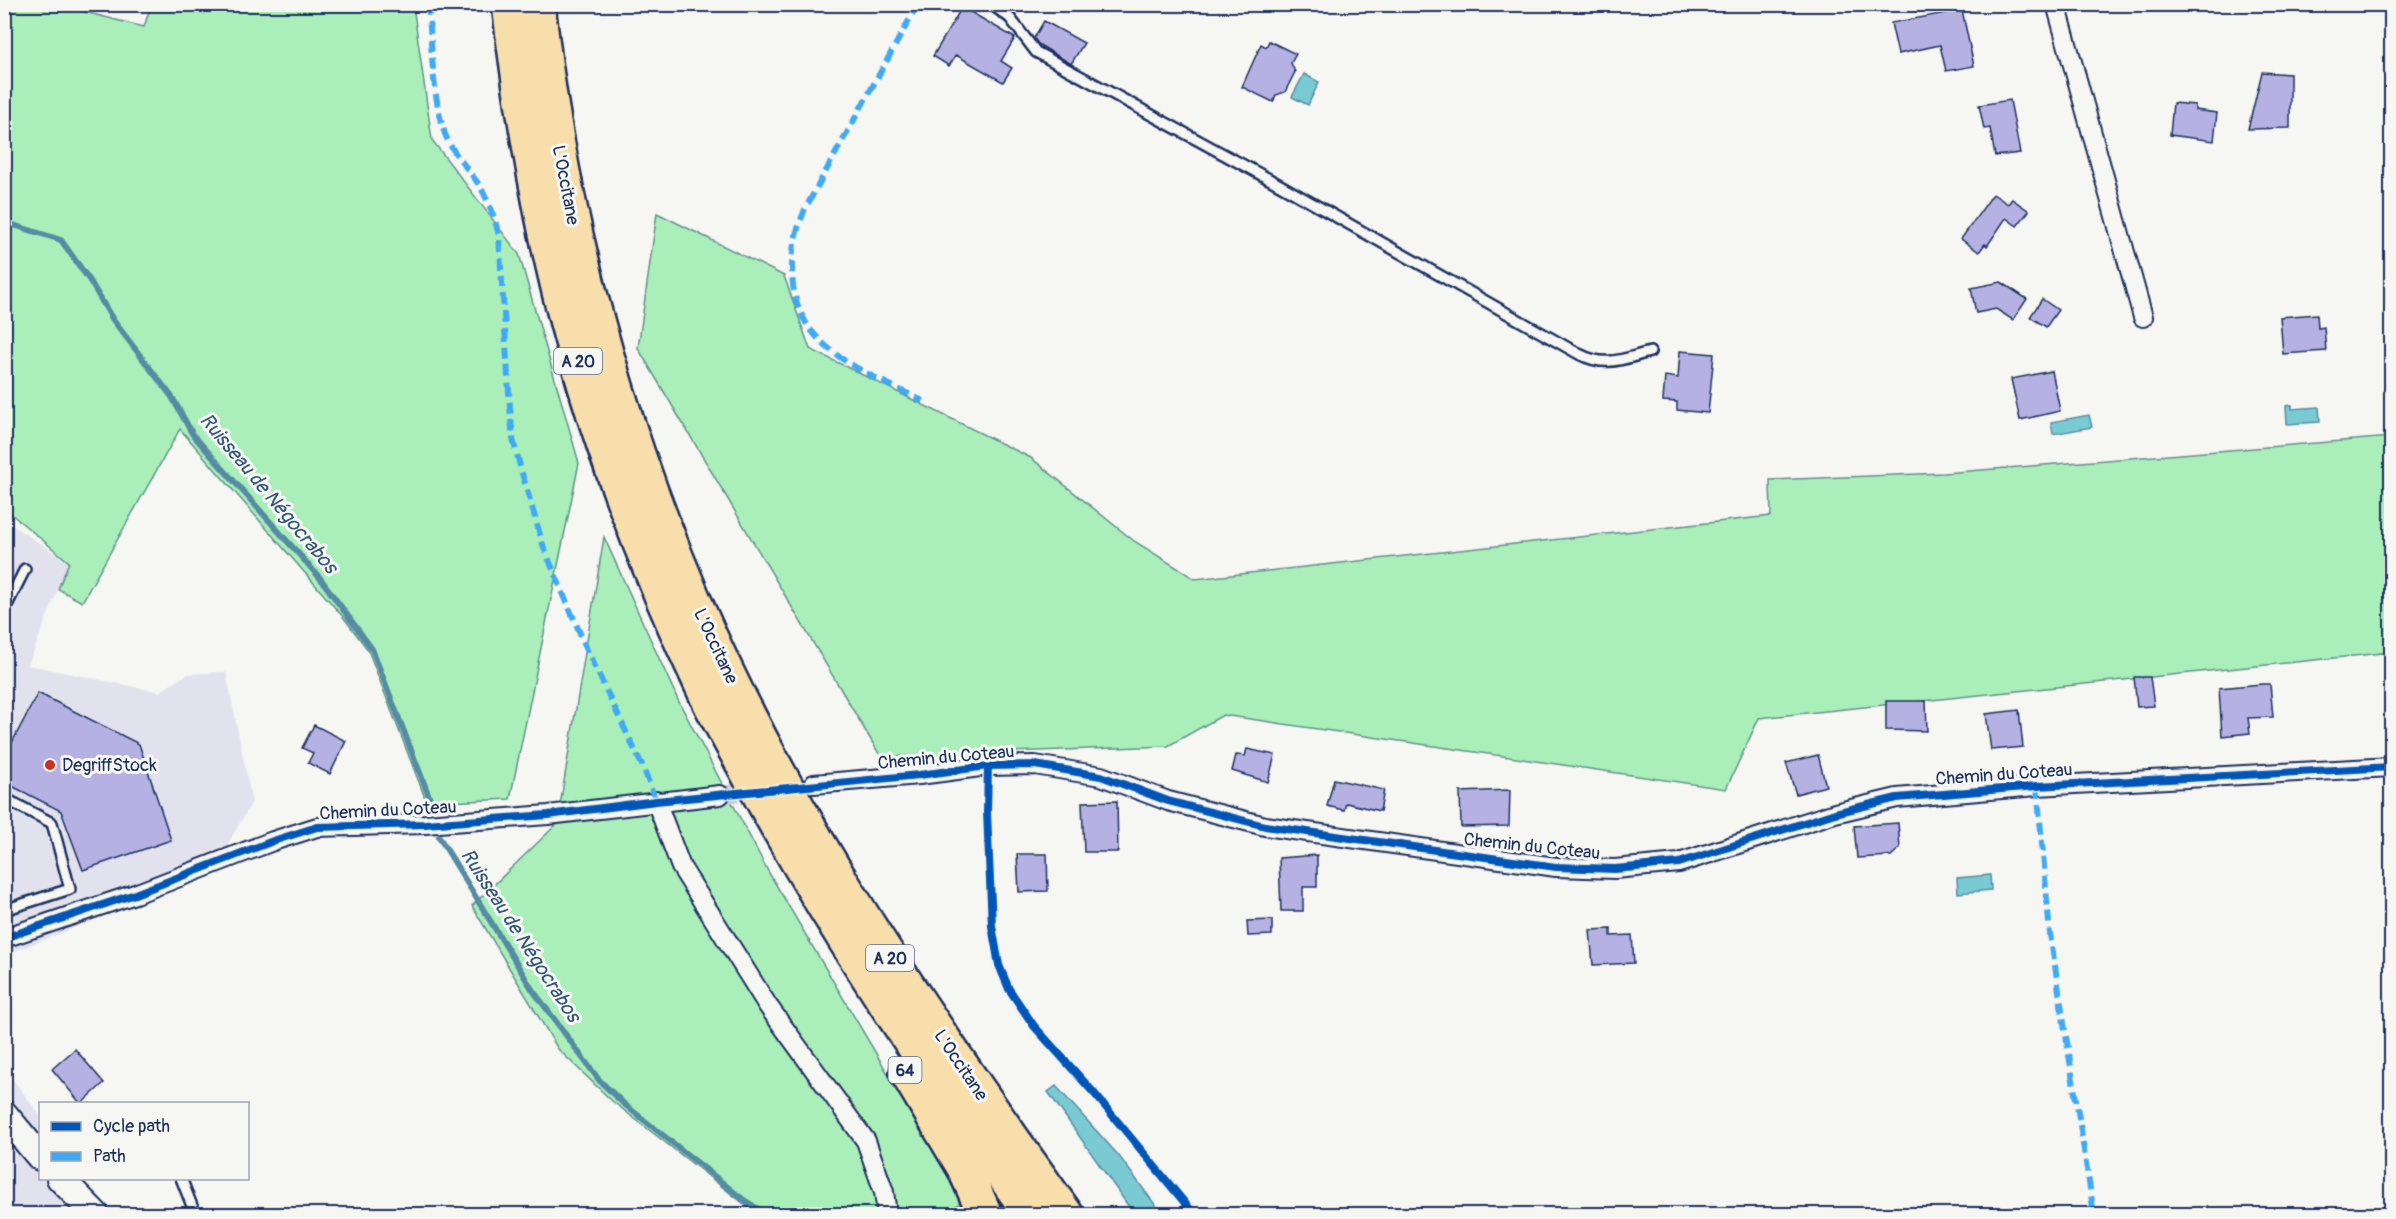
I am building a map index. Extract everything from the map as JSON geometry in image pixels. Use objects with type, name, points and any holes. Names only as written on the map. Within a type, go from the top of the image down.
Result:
[{"type":"highway","name":"L'Occitane","points":[[509,4],[517,75],[552,264],[577,359],[606,450],[663,598],[709,700],[762,801],[832,921],[965,1122],[1030,1215]]},
{"type":"highway","name":"L'Occitane","points":[[538,4],[545,71],[561,167],[605,352],[658,511],[695,602],[735,688],[777,768],[854,903],[989,1107],[1066,1215]]},
{"type":"highway","name":"64","points":[[832,921],[905,1070],[964,1168],[985,1215]]},
{"type":"main road","points":[[4,1114],[39,1156]]},
{"type":"main road","points":[[61,1180],[95,1215]]},
{"type":"street","points":[[2055,4],[2143,317]]},
{"type":"street","name":"Chemin du Coteau","points":[[814,784],[919,776],[988,766],[1035,765],[1101,776],[1168,801],[1265,826],[1556,867],[1615,869],[1679,863],[1835,813],[1897,798],[2037,786],[2391,767]]},
{"type":"street","name":"Chemin du Coteau","points":[[4,938],[135,894],[273,841],[317,827],[425,824],[548,815],[720,795]]},
{"type":"street","points":[[656,801],[681,867],[768,1006],[867,1141],[885,1192],[886,1215]]},
{"type":"lane","points":[[992,4],[1010,18],[1036,52],[1280,185],[1594,362],[1607,363],[1650,351]]},
{"type":"lane","points":[[4,611],[26,569]]},
{"type":"lane","points":[[4,798],[52,823],[70,889],[4,910]]},
{"type":"lane","points":[[181,1180],[197,1215]]},
{"type":"shaded area","points":[[4,520],[69,562],[28,665],[159,692],[188,674],[226,672],[252,802],[210,875],[5,955]]},
{"type":"shaded area","points":[[4,1068],[39,1114],[39,1180],[89,1180],[70,1214],[5,1214]]},
{"type":"green space","points":[[4,5],[57,5],[144,27],[151,5],[413,5],[432,140],[519,254],[579,463],[510,799],[427,803],[368,650],[344,618],[180,429],[82,602],[58,589],[69,562],[5,509]]},
{"type":"green space","points":[[657,213],[784,276],[810,349],[1031,458],[1134,541],[1195,579],[1771,516],[1770,480],[1944,473],[2391,437],[2391,652],[1759,718],[1726,789],[1223,715],[1168,746],[881,757],[638,348]]},
{"type":"green space","points":[[604,537],[678,700],[769,873],[964,1202],[937,1214],[757,1214],[612,1101],[558,1049],[472,906],[557,824]]},
{"type":"water","points":[[1304,74],[1319,82],[1308,105],[1292,97]]},
{"type":"water","points":[[2292,405],[2292,409],[2319,407],[2320,422],[2287,424],[2286,406]]},
{"type":"water","points":[[2089,415],[2092,427],[2053,434],[2051,422]]},
{"type":"water","points":[[1990,875],[1991,890],[1958,893],[1957,878]]},
{"type":"water","points":[[1056,1086],[1119,1156],[1162,1214],[1134,1214],[1048,1092]]},
{"type":"building","points":[[962,7],[1015,38],[1001,61],[1012,68],[1003,82],[956,55],[949,66],[933,56]]},
{"type":"building","points":[[1962,10],[1974,66],[1946,71],[1940,45],[1898,54],[1891,23]]},
{"type":"building","points":[[1044,21],[1084,43],[1071,64],[1038,44],[1034,38]]},
{"type":"building","points":[[1269,41],[1296,54],[1291,63],[1295,72],[1285,92],[1276,95],[1273,102],[1242,87],[1261,44],[1266,47]]},
{"type":"building","points":[[2262,72],[2290,74],[2290,128],[2248,129]]},
{"type":"building","points":[[2010,100],[2020,153],[1995,156],[1990,128],[1984,129],[1979,105]]},
{"type":"building","points":[[2173,103],[2195,105],[2195,110],[2217,113],[2214,141],[2170,135]]},
{"type":"building","points":[[1993,194],[2008,204],[2012,199],[2029,211],[2017,226],[2006,218],[1987,246],[1985,244],[1979,252],[1961,239]]},
{"type":"building","points":[[2001,282],[2027,299],[2013,320],[1996,309],[1976,313],[1971,288]]},
{"type":"building","points":[[2042,299],[2058,310],[2046,327],[2030,317]]},
{"type":"building","points":[[2317,314],[2318,328],[2324,327],[2326,351],[2283,354],[2280,317]]},
{"type":"building","points":[[1680,351],[1714,354],[1708,413],[1677,410],[1677,402],[1663,401],[1665,376],[1678,378]]},
{"type":"building","points":[[2052,371],[2060,411],[2020,420],[2011,379]]},
{"type":"building","points":[[2134,677],[2150,677],[2154,706],[2137,707]]},
{"type":"building","points":[[2270,684],[2273,717],[2248,718],[2250,733],[2222,736],[2219,688]]},
{"type":"building","points":[[38,693],[139,744],[171,840],[83,870],[61,811],[4,782],[4,758]]},
{"type":"building","points":[[1886,701],[1926,701],[1927,731],[1886,730]]},
{"type":"building","points":[[2019,710],[2023,747],[1991,750],[1986,714]]},
{"type":"building","points":[[314,725],[346,741],[330,774],[308,763],[313,753],[302,748]]},
{"type":"building","points":[[1247,749],[1275,755],[1268,782],[1232,771],[1236,755],[1245,756]]},
{"type":"building","points":[[1818,755],[1826,786],[1796,794],[1786,763]]},
{"type":"building","points":[[1334,779],[1384,790],[1380,811],[1346,803],[1344,810],[1327,806]]},
{"type":"building","points":[[1510,790],[1509,826],[1461,827],[1460,792]]},
{"type":"building","points":[[1117,801],[1118,852],[1084,852],[1082,802]]},
{"type":"building","points":[[1898,823],[1900,848],[1891,856],[1857,858],[1854,826]]},
{"type":"building","points":[[1017,854],[1047,854],[1048,891],[1019,892]]},
{"type":"building","points":[[1317,855],[1317,887],[1303,887],[1303,911],[1281,911],[1279,858]]},
{"type":"building","points":[[1272,920],[1272,935],[1248,936],[1247,921]]},
{"type":"building","points":[[1611,929],[1611,936],[1632,935],[1634,963],[1593,965],[1590,930]]},
{"type":"building","points":[[75,1049],[104,1083],[83,1102],[79,1102],[52,1069]]},
{"type":"waterway","name":"Ruisseau de Négocrabos","points":[[4,222],[61,240],[90,281],[113,320],[172,397],[193,435],[320,578],[372,649],[432,804]]},
{"type":"waterway","name":"Ruisseau de Négocrabos","points":[[439,837],[532,989],[599,1080],[624,1104],[744,1200],[766,1214]]},
{"type":"tunnel","points":[[720,795],[762,790]]},
{"type":"marked path","points":[[428,4],[437,104],[445,134],[452,149],[477,181],[484,194],[499,236],[513,439],[521,470],[544,548],[587,650],[643,767],[656,801]]},
{"type":"marked path","points":[[918,4],[805,209],[794,244],[792,277],[798,305],[809,327],[826,346],[870,375],[923,401]]},
{"type":"marked path","points":[[2037,786],[2050,934],[2094,1214]]},
{"type":"cycle path","points":[[4,938],[135,894],[273,841],[317,827],[425,824],[548,815],[656,801],[988,766],[1035,765],[1101,776],[1168,801],[1265,826],[1556,867],[1615,869],[1679,863],[1835,813],[1897,798],[2037,786],[2392,767]]},
{"type":"cycle path","points":[[988,766],[987,812],[992,926],[999,965],[1009,989],[1034,1026],[1094,1093],[1194,1214]]},
{"type":"place","name":"DegriffStock","points":[[50,765]]}]
